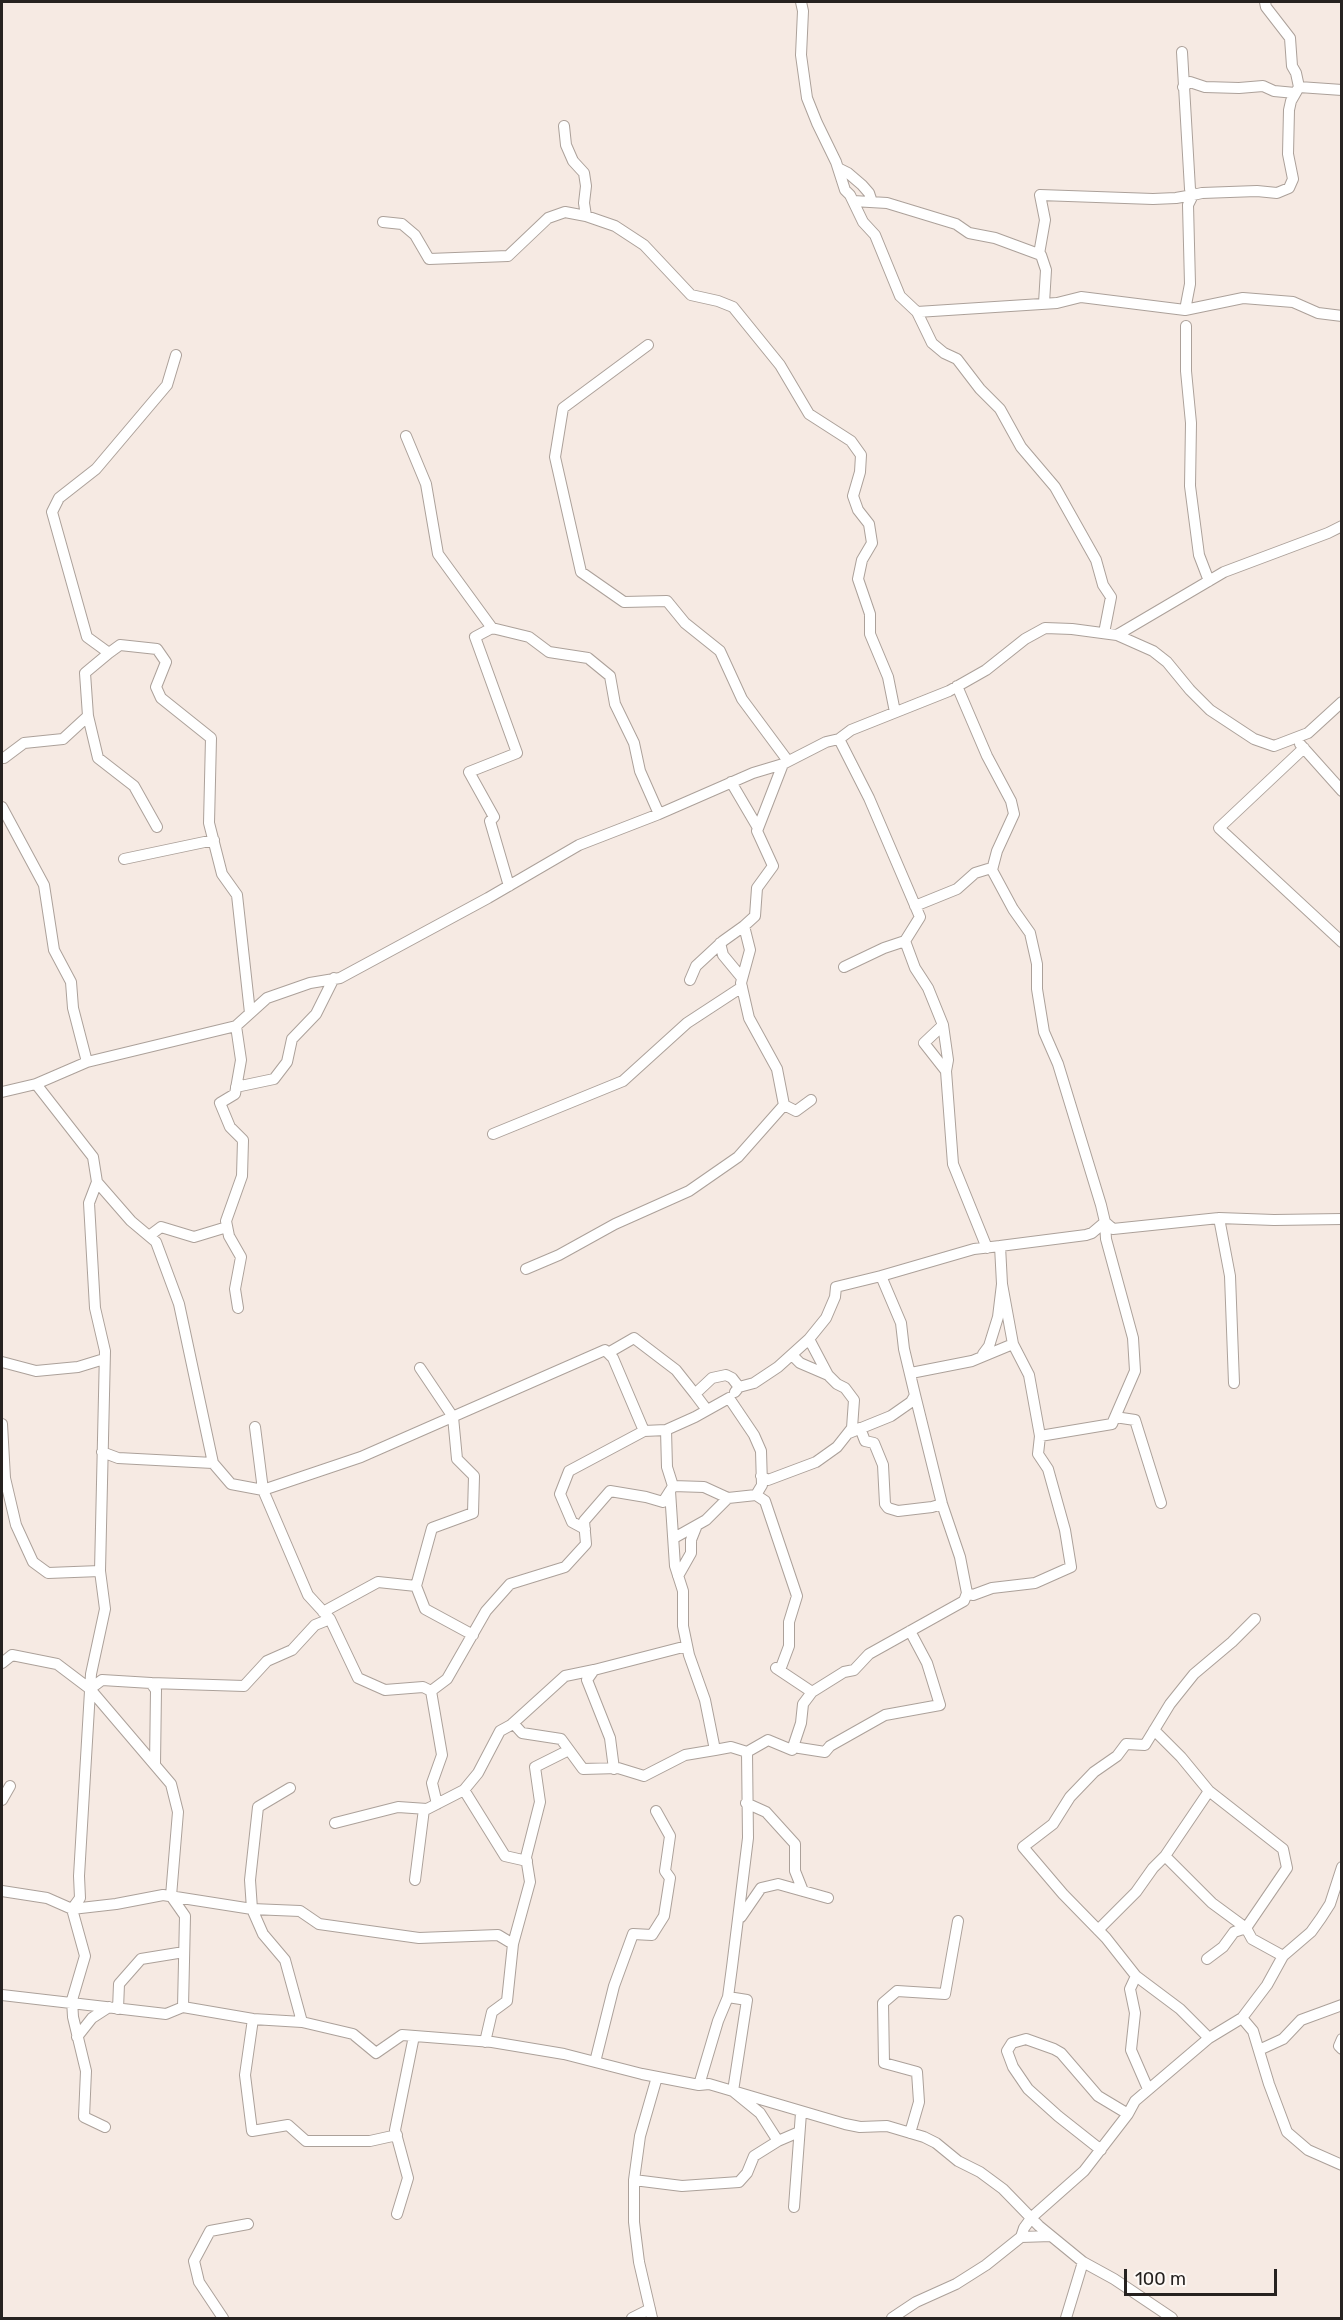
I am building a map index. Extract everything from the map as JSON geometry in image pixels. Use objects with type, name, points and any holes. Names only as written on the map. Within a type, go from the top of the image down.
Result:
[{"type":"street","points":[[801,2],[803,11],[801,55],[807,98],[838,168],[845,190],[863,222],[875,235],[900,296],[917,312],[932,343],[944,353],[957,359],[980,389],[1000,409],[1021,447],[1055,487],[1096,560],[1103,585],[1111,597],[1104,633]]},
{"type":"street","points":[[1039,254],[1045,220],[1040,195],[1154,199],[1202,193],[1257,191],[1277,193],[1289,188],[1293,179],[1288,154],[1289,110],[1297,90],[1296,73],[1292,66],[1290,38],[1266,7],[1265,2]]},
{"type":"street","points":[[1182,52],[1190,189],[1193,195]]},
{"type":"street","points":[[1183,87],[1190,82],[1204,87],[1263,86],[1274,91],[1341,90]]},
{"type":"street","points":[[564,126],[569,153],[584,173],[586,216]]},
{"type":"street","points":[[838,168],[848,172],[862,185],[869,193],[872,202]]},
{"type":"street","points":[[1185,310],[1190,284],[1188,205],[1193,195]]},
{"type":"street","points":[[853,201],[887,202],[910,212],[956,224],[969,233],[995,238],[1041,255],[1046,270],[1044,303]]},
{"type":"street","points":[[383,222],[402,224],[415,235],[429,259],[508,256],[548,218],[565,212],[586,216],[615,226],[645,245],[691,295],[733,307],[780,364],[809,414],[851,441],[861,455],[860,472],[853,496],[858,510],[869,524],[872,543],[862,560],[858,579],[870,614],[870,634],[888,677],[895,712]]},
{"type":"street","points":[[917,312],[1058,303],[1081,297],[1185,310],[1243,298],[1254,298],[1293,302],[1318,313],[1341,316]]},
{"type":"street","points":[[1186,326],[1186,371],[1191,423],[1190,486],[1199,555],[1209,582]]},
{"type":"street","points":[[648,345],[562,408],[555,457],[581,572],[624,602],[667,601],[685,623],[720,651],[742,699],[785,763]]},
{"type":"street","points":[[109,653],[87,637],[52,512],[59,498],[96,469],[167,385],[176,356]]},
{"type":"street","points":[[406,436],[426,484],[438,554],[492,628],[530,637],[549,652],[588,658],[610,676],[615,704],[634,743],[639,771],[659,814]]},
{"type":"street","points":[[1117,635],[1224,572],[1341,526]]},
{"type":"street","points":[[492,628],[475,637],[517,753],[469,772],[494,818],[490,821],[509,886]]},
{"type":"street","points":[[2,1092],[36,1084],[87,1062],[236,1026],[267,999],[310,983],[340,978],[579,845],[659,814],[753,772],[785,763],[826,741],[839,739],[851,730],[957,686],[986,670],[1025,639],[1045,628],[1117,635],[1153,651],[1167,662],[1210,710],[1254,739],[1274,746],[1308,733],[1341,702]]},
{"type":"street","points":[[157,827],[134,786],[98,758],[88,716],[85,673],[120,645],[157,649],[166,662],[156,687],[161,698],[211,738],[209,823],[222,874],[237,895],[250,1013]]},
{"type":"street","points":[[957,686],[987,756],[1011,801],[1014,814],[997,851],[993,870],[1013,909],[1030,933],[1037,964],[1037,989],[1044,1032],[1059,1064],[1105,1222],[1106,1239],[1133,1338],[1135,1371],[1112,1424],[1040,1436]]},
{"type":"street","points":[[2,758],[24,743],[63,739],[88,716]]},
{"type":"street","points":[[839,739],[868,798],[920,917],[905,940],[844,967]]},
{"type":"street","points":[[1295,739],[1341,791]]},
{"type":"street","points":[[1304,748],[1219,828],[1341,942]]},
{"type":"street","points":[[690,980],[696,966],[720,943],[755,916],[757,888],[773,866],[757,831],[785,763]]},
{"type":"street","points":[[731,782],[758,828]]},
{"type":"street","points":[[2,807],[44,885],[54,950],[71,982],[73,1008],[87,1062]]},
{"type":"street","points":[[124,859],[214,840]]},
{"type":"street","points":[[915,906],[957,889],[975,873],[988,869],[993,870]]},
{"type":"street","points":[[493,1134],[623,1081],[687,1023],[742,982],[750,950],[744,926]]},
{"type":"street","points":[[905,940],[915,968],[928,988],[943,1025],[948,1060],[946,1071],[953,1164],[987,1248]]},
{"type":"street","points":[[720,943],[723,955],[742,982],[749,1018],[777,1070],[784,1105]]},
{"type":"street","points":[[236,1087],[274,1079],[288,1062],[292,1039],[316,1014],[334,978]]},
{"type":"street","points":[[943,1025],[924,1043],[946,1071]]},
{"type":"street","points":[[236,1026],[241,1060],[235,1094],[220,1103],[230,1127],[243,1140],[242,1176],[226,1221],[241,1257],[235,1289],[238,1308]]},
{"type":"street","points":[[36,1084],[93,1157],[97,1182],[89,1203],[95,1308],[105,1351],[100,1571],[105,1609],[91,1674],[79,1876],[80,1898],[72,1909]]},
{"type":"street","points":[[784,1105],[796,1111],[811,1100]]},
{"type":"street","points":[[526,1269],[559,1255],[615,1224],[689,1191],[738,1157],[784,1105]]},
{"type":"street","points":[[97,1182],[131,1221],[156,1242],[179,1304],[213,1463],[231,1484],[263,1490],[361,1457],[605,1350],[613,1358],[644,1431]]},
{"type":"street","points":[[1105,1222],[1113,1229],[1219,1218],[1341,1219]]},
{"type":"street","points":[[1219,1218],[1230,1276],[1234,1383]]},
{"type":"street","points":[[585,1529],[572,1522],[560,1494],[569,1471],[644,1431],[666,1430],[707,1410],[729,1398],[739,1387],[754,1383],[778,1367],[808,1339],[826,1318],[835,1297],[836,1287],[987,1248],[1086,1235],[1105,1222]]},
{"type":"street","points":[[149,1236],[161,1227],[194,1237],[227,1227]]},
{"type":"street","points":[[967,1593],[973,1595],[992,1588],[1035,1583],[1071,1567],[1065,1530],[1048,1469],[1038,1454],[1040,1436],[1029,1375],[1013,1344],[1002,1284],[1000,1246]]},
{"type":"street","points":[[793,1747],[801,1723],[803,1704],[812,1692],[844,1671],[854,1670],[869,1654],[949,1611],[964,1601],[967,1593],[960,1557],[942,1504],[915,1395],[904,1349],[901,1323],[881,1276]]},
{"type":"street","points":[[981,1356],[989,1346],[998,1317],[1002,1284]]},
{"type":"street","points":[[608,1353],[634,1338],[676,1370],[707,1410]]},
{"type":"street","points":[[808,1339],[828,1375],[845,1388],[854,1400],[852,1428],[865,1441],[874,1443],[883,1465],[885,1504],[888,1508],[898,1511],[942,1504]]},
{"type":"street","points":[[911,1373],[972,1361],[1013,1344]]},
{"type":"street","points":[[792,1355],[800,1363],[828,1375]]},
{"type":"street","points":[[2,1362],[36,1371],[78,1367],[105,1359]]},
{"type":"street","points":[[420,1368],[453,1417],[457,1459],[474,1476],[473,1513],[432,1528],[416,1586],[426,1609],[473,1635]]},
{"type":"street","points":[[695,1394],[712,1377],[726,1375],[732,1378],[739,1387]]},
{"type":"street","points":[[761,1476],[768,1480],[816,1462],[837,1447],[854,1430],[891,1416],[911,1402],[915,1395]]},
{"type":"street","points":[[729,1398],[754,1435],[761,1451],[762,1485],[756,1494]]},
{"type":"street","points":[[1115,1417],[1135,1420],[1161,1503]]},
{"type":"street","points":[[2,1424],[5,1478],[16,1526],[33,1562],[48,1573],[100,1571]]},
{"type":"street","points":[[255,1428],[263,1490],[308,1595],[327,1616],[358,1678],[385,1690],[423,1687],[431,1692],[442,1755],[432,1783],[437,1804]]},
{"type":"street","points":[[666,1430],[675,1566],[683,1591],[683,1626],[687,1646],[705,1700],[715,1750]]},
{"type":"street","points":[[102,1452],[118,1458],[213,1463]]},
{"type":"street","points":[[671,1489],[704,1487],[728,1498],[756,1494],[765,1501],[797,1596],[789,1622],[789,1646],[778,1669],[812,1692]]},
{"type":"street","points":[[431,1692],[447,1679],[486,1611],[510,1584],[565,1567],[586,1544],[584,1521],[610,1491],[663,1502],[671,1489]]},
{"type":"street","points":[[674,1538],[706,1520],[728,1498]]},
{"type":"street","points":[[678,1576],[691,1552],[691,1540],[697,1525]]},
{"type":"street","points":[[90,1689],[102,1680],[244,1686],[267,1661],[292,1650],[315,1625],[378,1581],[416,1586]]},
{"type":"street","points":[[1209,2038],[1180,2009],[1136,1976],[1023,1847],[1053,1824],[1070,1797],[1094,1772],[1117,1756],[1126,1744],[1145,1745],[1170,1704],[1194,1674],[1255,1619]]},
{"type":"street","points":[[513,1723],[522,1733],[561,1739],[583,1768],[614,1769],[644,1776],[685,1755],[731,1747],[747,1752],[768,1740],[792,1750],[793,1747],[825,1752],[830,1746],[885,1715],[940,1705],[927,1663],[910,1631]]},
{"type":"street","points":[[335,1823],[398,1807],[424,1809],[437,1804],[464,1790],[478,1773],[500,1731],[513,1723],[565,1676],[687,1646]]},
{"type":"street","points":[[2,1663],[12,1655],[57,1664],[90,1689],[171,1784],[178,1812],[171,1896],[185,1916],[183,2007]]},
{"type":"street","points":[[594,1670],[587,1680],[610,1738],[614,1769]]},
{"type":"street","points":[[151,1683],[156,1690],[155,1765]]},
{"type":"street","points":[[1154,1730],[1181,1757],[1209,1791],[1283,1849],[1286,1860],[1287,1868],[1246,1928],[1234,1932],[1223,1947],[1207,1959]]},
{"type":"street","points":[[485,2042],[492,2012],[507,2001],[513,1944],[530,1882],[527,1861],[540,1802],[535,1767],[569,1750]]},
{"type":"street","points":[[699,2085],[728,1996],[748,1838],[747,1752]]},
{"type":"street","points":[[2,1800],[10,1786]]},
{"type":"street","points":[[290,1788],[258,1807],[250,1880],[252,1909],[263,1934],[285,1960],[302,2022]]},
{"type":"street","points":[[464,1790],[505,1856],[527,1861]]},
{"type":"street","points":[[1098,1930],[1136,1892],[1153,1868],[1165,1856],[1209,1791]]},
{"type":"street","points":[[746,1803],[766,1812],[795,1844],[795,1871],[803,1892]]},
{"type":"street","points":[[415,1880],[424,1809]]},
{"type":"street","points":[[595,2062],[614,1986],[633,1934],[652,1935],[664,1916],[670,1878],[665,1870],[670,1836],[656,1811]]},
{"type":"street","points":[[1165,1856],[1212,1903],[1246,1928],[1252,1939],[1283,1956]]},
{"type":"street","points":[[1021,2237],[1023,2228],[1032,2217],[1084,2171],[1128,2114],[1135,2101],[1209,2038],[1242,2018],[1267,1985],[1283,1956],[1311,1932],[1321,1918],[1330,1904],[1341,1867]]},
{"type":"street","points":[[738,1919],[761,1888],[778,1884],[828,1898]]},
{"type":"street","points":[[2,1891],[47,1898],[72,1909],[163,1895],[252,1909],[300,1911],[319,1924],[419,1938],[498,1935],[513,1944]]},
{"type":"street","points":[[72,1909],[85,1956],[72,2003],[77,2037],[86,2071],[84,2117],[105,2127]]},
{"type":"street","points":[[910,2133],[919,2102],[917,2072],[884,2063],[882,2003],[897,1991],[945,1994],[958,1922]]},
{"type":"street","points":[[113,2008],[119,1984],[141,1959],[184,1952]]},
{"type":"street","points":[[1136,1976],[1130,1989],[1135,2013],[1131,2050],[1148,2089]]},
{"type":"street","points":[[728,1996],[747,2000],[734,2091]]},
{"type":"street","points":[[2,1998],[72,2003],[166,2014],[183,2007],[253,2019],[302,2022],[353,2034],[376,2053],[402,2035],[485,2042],[564,2054],[699,2085],[709,2084],[801,2113],[860,2127],[887,2126],[936,2143],[958,2161],[980,2172],[1003,2189],[1051,2236],[1083,2262],[1107,2274],[1172,2319]]},
{"type":"street","points":[[1258,2050],[1283,2039],[1301,2020],[1341,2005]]},
{"type":"street","points":[[77,2037],[92,2018],[113,2008]]},
{"type":"street","points":[[1242,2018],[1253,2031],[1287,2132],[1308,2150],[1341,2165]]},
{"type":"street","points":[[253,2019],[245,2075],[252,2130],[288,2125],[306,2141],[370,2141],[397,2135]]},
{"type":"street","points":[[397,2214],[408,2178],[395,2130],[414,2036]]},
{"type":"street","points":[[1101,2150],[1028,2089],[1013,2067],[1007,2051],[1012,2043],[1026,2039],[1061,2053],[1098,2096],[1128,2114]]},
{"type":"street","points":[[1341,2039],[1339,2046],[1341,2049]]},
{"type":"street","points":[[632,2319],[651,2314],[639,2262],[634,2222],[634,2180],[640,2136],[657,2077]]},
{"type":"street","points":[[734,2091],[760,2113],[778,2141]]},
{"type":"street","points":[[794,2207],[801,2113]]},
{"type":"street","points":[[634,2180],[682,2186],[739,2182],[747,2173],[754,2156],[778,2141],[799,2132]]},
{"type":"street","points":[[223,2319],[200,2282],[194,2261],[210,2232],[248,2224]]},
{"type":"street","points":[[892,2319],[916,2302],[976,2272],[1021,2237],[1051,2236]]},
{"type":"street","points":[[1066,2319],[1083,2262]]}]
